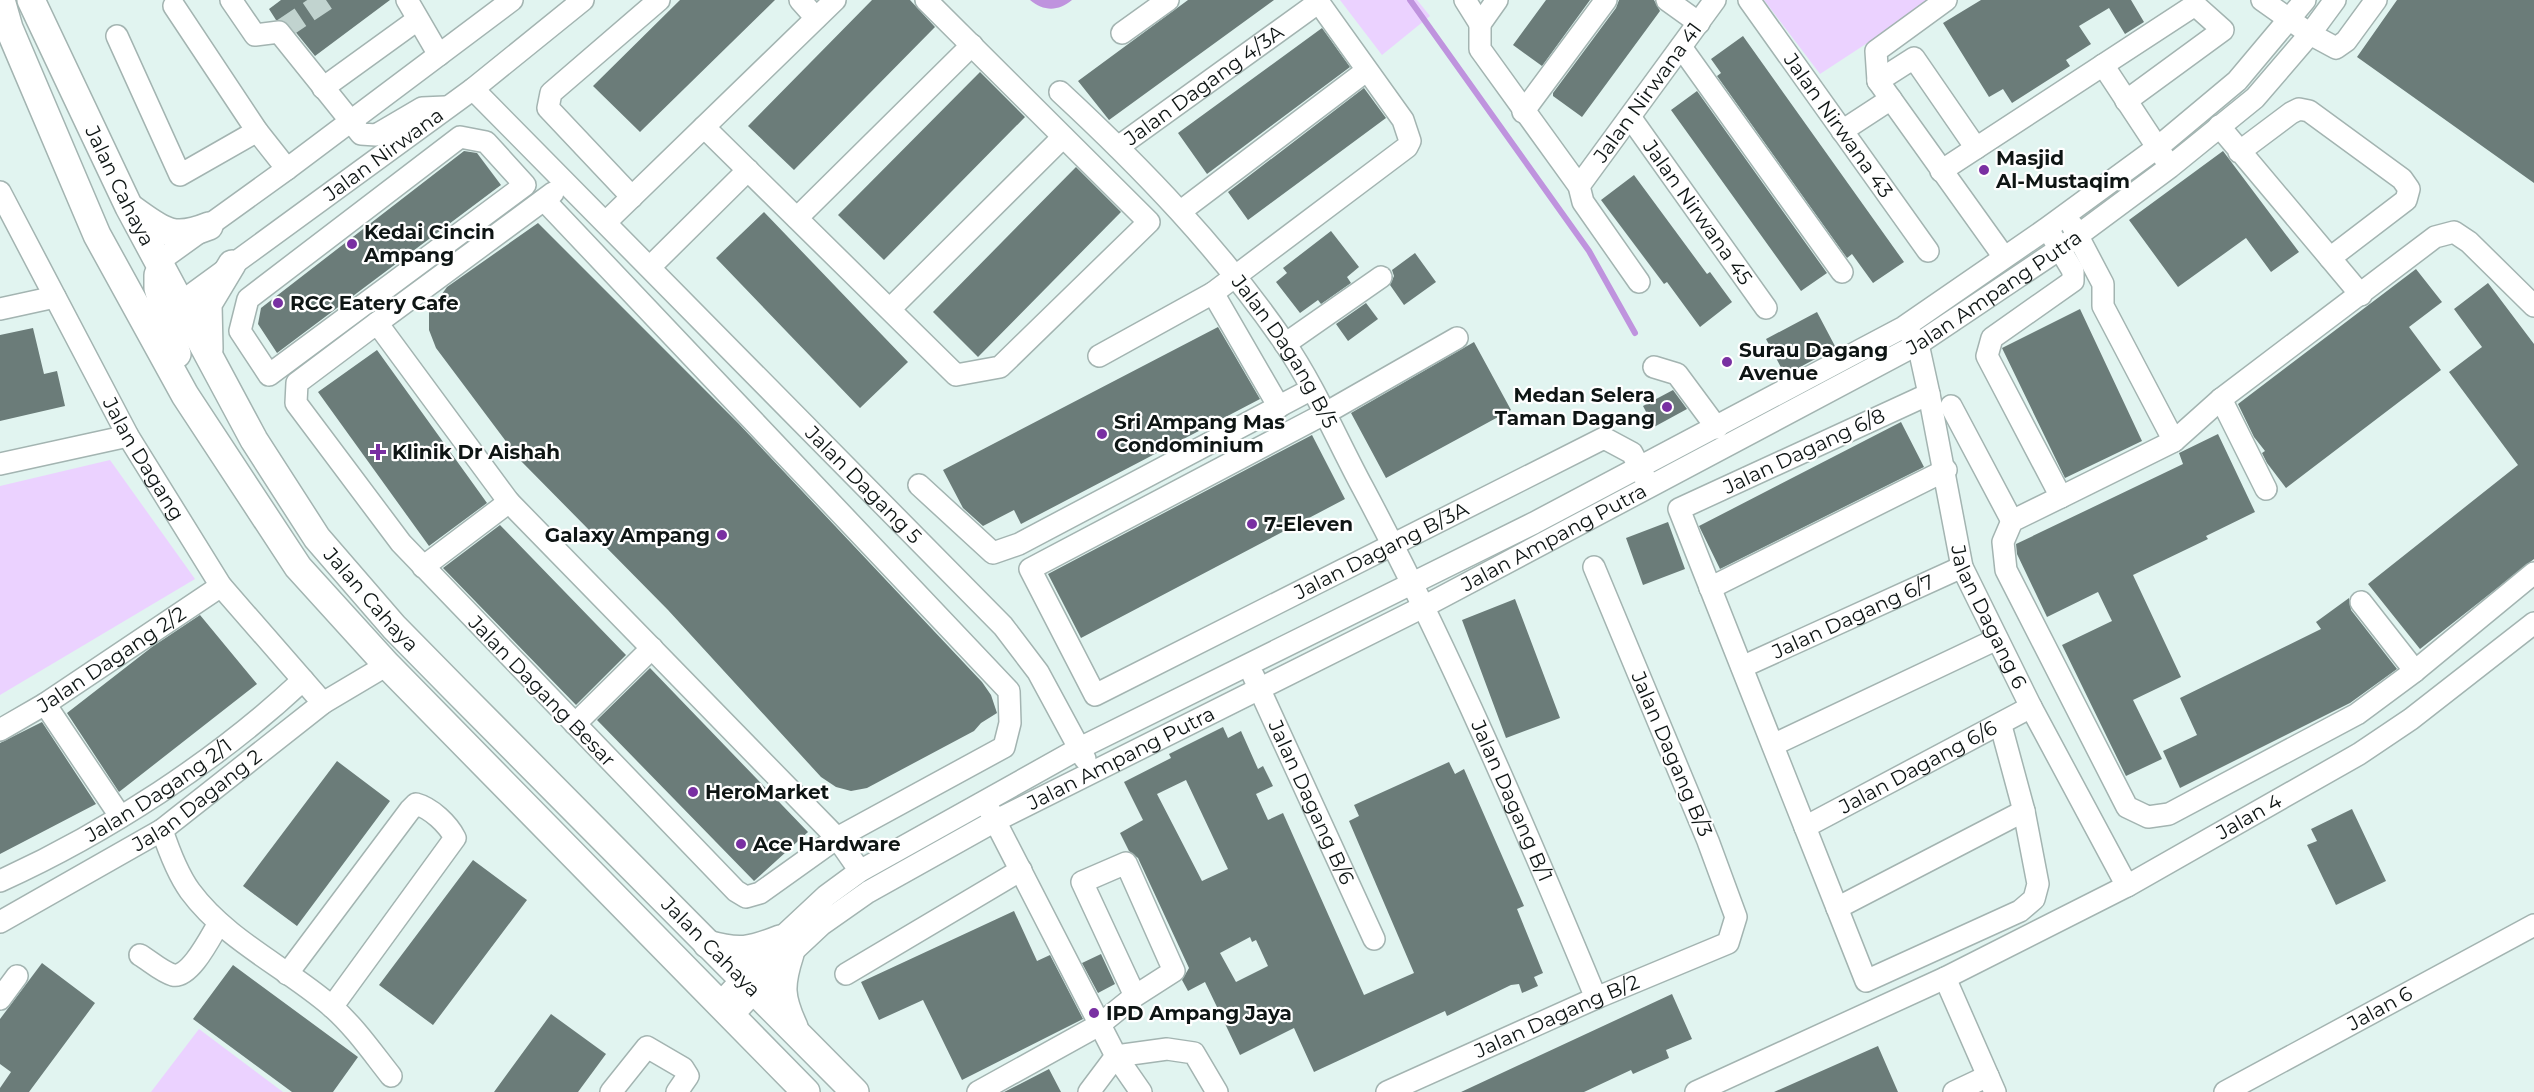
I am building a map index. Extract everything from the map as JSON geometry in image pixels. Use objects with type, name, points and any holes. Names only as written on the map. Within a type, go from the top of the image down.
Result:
[{"type":"main road","name":"Jalan Cahaya","points":[[1,0],[9,28],[98,235],[185,395],[298,567],[387,665],[806,1092]]},
{"type":"main road","name":"Jalan Cahaya","points":[[31,0],[129,207],[158,275],[180,303],[254,440],[317,538],[394,627],[855,1092]]},
{"type":"main road","points":[[129,207],[155,225],[172,233],[188,234],[209,226]]},
{"type":"main road","points":[[98,235],[158,275],[185,395]]},
{"type":"main road","points":[[210,357],[208,304],[232,264]]},
{"type":"main road","points":[[707,944],[731,951],[785,946],[781,980],[783,1003],[797,1034]]},
{"type":"street","points":[[231,0],[255,35],[281,31],[350,123],[361,134],[376,135],[423,108],[449,106]]},
{"type":"street","points":[[407,0],[439,55]]},
{"type":"street","points":[[158,275],[209,226],[512,0]]},
{"type":"street","name":"Jalan Nirwana","points":[[180,303],[473,89],[583,0]]},
{"type":"street","points":[[632,196],[548,108],[551,93],[659,0]]},
{"type":"street","points":[[800,0],[816,18]]},
{"type":"street","points":[[606,222],[835,0]]},
{"type":"street","points":[[704,127],[956,375],[1000,367],[1149,222],[926,0]]},
{"type":"street","points":[[1122,33],[1168,0]]},
{"type":"street","points":[[1465,0],[1480,24],[1480,49],[1523,112],[1579,186],[1583,202],[1639,282]]},
{"type":"street","points":[[1480,24],[1497,0]]},
{"type":"street","points":[[1523,112],[1606,0]]},
{"type":"street","points":[[1667,0],[1699,23]]},
{"type":"street","name":"Jalan Nirwana 41","points":[[1579,186],[1715,0]]},
{"type":"street","name":"Jalan Nirwana 43","points":[[1749,0],[1928,251]]},
{"type":"street","points":[[1946,0],[1876,51],[1878,81],[2004,257]]},
{"type":"street","points":[[2262,0],[2310,34],[2336,48],[2346,41],[2376,0]]},
{"type":"street","name":"Jalan Ampang Putra","points":[[725,1010],[785,946],[826,896],[860,871],[1080,748],[1413,585],[1717,428],[1904,327],[2046,229],[2158,147],[2237,81],[2305,0]]},
{"type":"street","name":"Jalan Ampang Putra","points":[[785,946],[821,926],[868,892],[995,821],[1425,606],[1918,344],[2061,248],[2170,167],[2255,98],[2310,34],[2335,0]]},
{"type":"street","points":[[1099,356],[1213,293],[1407,147],[1410,141],[1403,120],[1318,1]]},
{"type":"street","name":"Jalan Dagang 4/3A","points":[[1118,147],[1318,1]]},
{"type":"street","points":[[1941,171],[2195,5],[2223,30],[2126,100]]},
{"type":"street","points":[[174,6],[258,131],[287,169]]},
{"type":"street","points":[[323,88],[417,20]]},
{"type":"street","points":[[117,36],[180,175],[258,131]]},
{"type":"street","points":[[797,218],[972,45]]},
{"type":"street","points":[[1681,47],[1842,272]]},
{"type":"street","points":[[1878,81],[1914,58],[1976,148]]},
{"type":"street","points":[[2103,66],[2170,167]]},
{"type":"street","points":[[1181,211],[1366,71]]},
{"type":"street","name":"Jalan Dagang 5","points":[[473,89],[1003,626],[1038,672],[1092,772]]},
{"type":"street","name":"Jalan Dagang B/5","points":[[1060,92],[1181,211],[1236,276],[1285,344],[1413,585]]},
{"type":"street","points":[[1842,131],[1891,99]]},
{"type":"street","points":[[2240,152],[2291,112],[2309,111],[2402,179],[2409,189],[2406,200],[2330,258]]},
{"type":"street","name":"Jalan Nirwana 45","points":[[1630,117],[1766,308]]},
{"type":"street","points":[[2219,126],[2361,295]]},
{"type":"street","points":[[890,309],[1063,137]]},
{"type":"street","points":[[460,138],[486,142],[520,179],[525,185],[269,375],[240,331],[248,299],[460,138]]},
{"type":"street","points":[[502,193],[544,162]]},
{"type":"street","points":[[650,267],[748,170]]},
{"type":"street","points":[[567,183],[378,322],[509,502],[837,838],[860,871]]},
{"type":"street","name":"Jalan Dagang","points":[[0,192],[128,436],[221,586],[323,703]]},
{"type":"street","points":[[544,200],[1009,691],[1010,723],[1004,747],[837,838]]},
{"type":"street","points":[[2064,215],[2079,234],[2103,284],[2103,306],[2174,441]]},
{"type":"street","points":[[2046,229],[2061,248],[2073,271],[2073,281],[1992,338],[1987,357],[2061,497]]},
{"type":"street","points":[[2534,306],[2469,242],[2454,232],[2435,237],[2221,399],[2174,441],[2012,521],[2003,542],[2006,570],[2127,807],[2148,817],[2169,814],[2357,714],[2415,671],[2534,573]]},
{"type":"street","points":[[1285,344],[1382,277]]},
{"type":"street","points":[[1213,293],[1279,407]]},
{"type":"street","points":[[0,309],[55,297]]},
{"type":"street","name":"Jalan Dagang Besar","points":[[378,322],[297,383],[296,404],[401,543],[736,891],[746,897],[760,893],[837,838]]},
{"type":"street","name":"Jalan Dagang 6","points":[[1904,327],[1918,344],[1946,470],[1962,567],[2031,707],[2127,886]]},
{"type":"street","points":[[1324,414],[1457,338]]},
{"type":"street","points":[[1654,367],[1677,374],[1717,428]]},
{"type":"street","points":[[919,485],[993,553],[1019,544],[1310,390]]},
{"type":"street","name":"Jalan Dagang 6/8","points":[[1710,588],[1679,509],[1929,394]]},
{"type":"street","points":[[2221,399],[2266,489]]},
{"type":"street","points":[[1951,406],[2012,521]]},
{"type":"street","name":"Jalan Dagang B/3A","points":[[1324,414],[1030,569],[1095,695],[1604,438],[1632,453],[1650,487]]},
{"type":"street","points":[[0,464],[128,436]]},
{"type":"street","points":[[1946,470],[1710,588],[1866,981],[2020,911],[2034,899],[2038,884],[2024,811],[2001,726]]},
{"type":"street","points":[[423,567],[509,502]]},
{"type":"street","name":"Jalan Dagang B/3","points":[[1594,567],[1708,841],[1736,917],[1728,942]]},
{"type":"street","name":"Jalan Dagang 6/7","points":[[1742,667],[1962,567]]},
{"type":"street","name":"Jalan Dagang B/1","points":[[1413,585],[1425,606],[1541,866],[1596,998]]},
{"type":"street","name":"Jalan Dagang 2/2","points":[[0,730],[45,704],[221,586]]},
{"type":"street","points":[[2361,602],[2415,671]]},
{"type":"street","name":"Jalan 4","points":[[1945,978],[2127,886],[2359,754],[2411,719],[2534,623]]},
{"type":"street","points":[[1773,745],[1997,639]]},
{"type":"street","points":[[575,724],[652,648]]},
{"type":"street","name":"Jalan Dagang 2","points":[[0,922],[162,830],[323,703],[387,665]]},
{"type":"street","name":"Jalan Dagang B/6","points":[[1249,665],[1374,939]]},
{"type":"street","points":[[1009,691],[1038,672]]},
{"type":"street","name":"Jalan Dagang 2/1","points":[[0,881],[33,866],[120,816],[259,721],[303,680]]},
{"type":"street","points":[[45,704],[120,816]]},
{"type":"street","name":"Jalan Dagang 6/6","points":[[1805,827],[2001,726],[2031,707]]},
{"type":"street","points":[[984,801],[1099,1025],[1116,1056],[1141,1092]]},
{"type":"street","points":[[287,974],[410,810],[416,804],[424,806],[450,829],[455,838],[332,1006]]},
{"type":"street","points":[[1837,908],[2024,811]]},
{"type":"street","points":[[162,830],[173,862],[190,891],[219,923],[332,1006],[361,1037],[391,1076]]},
{"type":"street","points":[[978,1092],[1099,1025],[1135,996],[1174,971],[1126,863],[1082,882],[1135,996]]},
{"type":"street","points":[[846,974],[1021,870]]},
{"type":"street","points":[[140,955],[171,975],[179,976],[189,970],[219,923]]},
{"type":"street","name":"Jalan 6","points":[[2225,1092],[2534,925]]},
{"type":"street","name":"Jalan Dagang B/2","points":[[1387,1092],[1596,998],[1728,942]]},
{"type":"street","points":[[0,999],[17,976]]},
{"type":"street","points":[[1696,1092],[1945,978],[1991,1084],[1954,1092]]},
{"type":"street","points":[[611,1092],[647,1047],[683,1068],[688,1076],[677,1092]]},
{"type":"street","points":[[1089,1092],[1116,1056],[1167,1049],[1194,1053],[1217,1092]]},
{"type":"shaded area","points":[[1030,0],[1072,0],[1061,7],[1051,9]]},
{"type":"shaded area","points":[[1340,0],[1417,0],[1430,16],[1382,55]]},
{"type":"shaded area","points":[[1764,0],[1933,0],[1820,74]]},
{"type":"shaded area","points":[[110,460],[195,579],[0,695],[0,486]]},
{"type":"shaded area","points":[[199,1029],[283,1092],[151,1092]]},
{"type":"building","points":[[281,0],[390,0],[315,56],[289,24],[276,20],[269,9]]},
{"type":"building","points":[[680,0],[775,0],[640,132],[593,86]]},
{"type":"building","points":[[872,0],[910,0],[935,27],[794,170],[748,126]]},
{"type":"building","points":[[1188,0],[1274,0],[1109,120],[1078,81]]},
{"type":"building","points":[[1546,0],[1590,0],[1542,66],[1513,45]]},
{"type":"building","points":[[1619,0],[1654,0],[1660,11],[1582,117],[1553,96],[1553,93],[1616,8]]},
{"type":"building","points":[[1981,0],[2131,0],[2144,22],[2125,34],[2109,8],[2079,26],[2091,44],[2066,60],[2070,66],[2012,103],[2003,89],[1989,97],[1943,23]]},
{"type":"building","points":[[2397,0],[2534,0],[2534,183],[2357,57]]},
{"type":"building","points":[[1322,28],[1350,67],[1207,174],[1178,133]]},
{"type":"building","points":[[1743,36],[1904,262],[1873,283],[1852,254],[1847,258],[1717,76],[1721,73],[1711,59]]},
{"type":"building","points":[[980,72],[1025,117],[884,260],[838,215]]},
{"type":"building","points":[[1364,88],[1386,118],[1248,220],[1228,192]]},
{"type":"building","points":[[1697,91],[1827,273],[1801,291],[1671,110]]},
{"type":"building","points":[[464,151],[477,153],[501,185],[277,353],[258,324],[261,308]]},
{"type":"building","points":[[2223,151],[2299,252],[2271,272],[2246,238],[2178,287],[2129,220]]},
{"type":"building","points":[[1076,167],[1121,212],[978,357],[933,312]]},
{"type":"building","points":[[1634,175],[1707,274],[1710,272],[1732,302],[1700,327],[1667,282],[1664,284],[1601,200]]},
{"type":"building","points":[[764,212],[908,362],[860,408],[716,258]]},
{"type":"building","name":"Galaxy Ampang","points":[[538,223],[739,424],[982,682],[991,695],[997,713],[981,723],[974,731],[867,788],[851,791],[836,787],[821,777],[668,610],[520,460],[436,348],[429,330],[429,312],[447,287]]},
{"type":"building","points":[[1331,231],[1359,267],[1347,277],[1351,283],[1321,304],[1318,300],[1300,313],[1276,282],[1287,273],[1283,268]]},
{"type":"building","points":[[1415,253],[1436,282],[1404,305],[1390,285],[1394,276],[1392,270]]},
{"type":"building","points":[[2416,269],[2442,302],[2409,327],[2441,370],[2286,488],[2267,463],[2262,453],[2265,451],[2254,437],[2238,404]]},
{"type":"building","points":[[2488,283],[2534,344],[2534,559],[2420,649],[2368,584],[2518,465],[2449,372],[2482,347],[2454,309]]},
{"type":"building","points":[[1366,303],[1378,319],[1348,341],[1336,324]]},
{"type":"building","points":[[2080,309],[2142,441],[2065,478],[2002,348]]},
{"type":"building","points":[[1817,312],[1836,348],[1785,375],[1766,339]]},
{"type":"building","name":"Sri Ampang Mas Condominium","points":[[1218,327],[1260,399],[1021,524],[1014,510],[983,526],[963,508],[943,470]]},
{"type":"building","points":[[33,328],[44,374],[57,371],[65,406],[0,421],[0,335]]},
{"type":"building","points":[[1474,342],[1511,410],[1386,478],[1351,413]]},
{"type":"building","points":[[377,350],[487,503],[429,546],[318,392]]},
{"type":"building","name":"Medan Selera Taman Dagang","points":[[1673,390],[1687,409],[1654,427],[1643,406]]},
{"type":"building","points":[[1901,422],[1924,467],[1720,569],[1699,526]]},
{"type":"building","points":[[2218,434],[2255,512],[2206,536],[2208,539],[2133,575],[2181,677],[2133,700],[2162,759],[2126,776],[2062,645],[2112,621],[2098,592],[2047,617],[2017,554],[2016,544],[2183,464],[2179,453]]},
{"type":"building","points":[[1312,435],[1345,499],[1081,638],[1048,574]]},
{"type":"building","points":[[1668,522],[1685,569],[1643,585],[1626,538]]},
{"type":"building","points":[[500,525],[626,655],[576,705],[443,568]]},
{"type":"building","points":[[2349,598],[2351,610],[2397,669],[2350,703],[2180,788],[2163,751],[2197,735],[2180,698],[2321,629],[2316,622]]},
{"type":"building","points":[[1515,599],[1560,718],[1506,738],[1462,620]]},
{"type":"building","points":[[200,615],[257,684],[119,792],[67,713],[152,647]]},
{"type":"building","points":[[650,668],[808,832],[754,881],[597,720]]},
{"type":"building","points":[[42,722],[96,804],[0,854],[0,743]]},
{"type":"building","points":[[1223,727],[1228,738],[1241,731],[1258,769],[1263,766],[1273,786],[1256,794],[1268,820],[1283,813],[1364,995],[1414,973],[1349,821],[1359,816],[1354,805],[1449,762],[1455,774],[1464,769],[1524,906],[1517,909],[1543,973],[1534,977],[1538,986],[1522,993],[1519,984],[1511,985],[1447,1016],[1445,1011],[1314,1072],[1294,1028],[1240,1055],[1205,982],[1188,991],[1182,980],[1189,968],[1138,858],[1129,851],[1120,833],[1143,820],[1124,782],[1171,758],[1169,754]],"holes":[[[1186,780],[1228,869],[1202,881],[1157,794]],[[1250,937],[1252,942],[1256,940],[1268,966],[1236,982],[1220,953]]]},
{"type":"building","points":[[337,761],[390,801],[297,926],[243,886]]},
{"type":"building","points":[[2352,809],[2386,881],[2336,905],[2307,845],[2317,841],[2311,829]]},
{"type":"building","points":[[473,860],[527,900],[433,1025],[379,985]]},
{"type":"building","points":[[1014,911],[1037,961],[1050,955],[1083,1019],[962,1080],[923,1000],[879,1020],[861,982]]},
{"type":"building","points":[[1101,954],[1115,984],[1098,993],[1082,963]]},
{"type":"building","points":[[42,963],[95,1003],[29,1092],[0,1092],[0,1088],[11,1072],[0,1064],[0,1019]]},
{"type":"building","points":[[233,965],[358,1057],[333,1092],[292,1092],[193,1019]]},
{"type":"building","points":[[1672,994],[1692,1039],[1666,1050],[1669,1058],[1633,1074],[1631,1070],[1584,1092],[1461,1092]]},
{"type":"building","points":[[551,1014],[606,1054],[578,1092],[494,1092]]},
{"type":"building","points":[[1878,1046],[1898,1092],[1774,1092]]},
{"type":"building","points":[[1049,1069],[1061,1092],[1004,1092],[1020,1084]]},
{"type":"waterway","points":[[1410,0],[1589,251],[1635,333]]},
{"type":"tunnel","points":[[283,29],[326,0]]},
{"type":"place","name":"Masjid Al-Mustaqim","points":[[1984,170]]},
{"type":"place","name":"Kedai Cincin Ampang","points":[[352,244]]},
{"type":"place","name":"RCC Eatery Cafe","points":[[278,303]]},
{"type":"place","name":"Surau Dagang Avenue","points":[[1727,362]]},
{"type":"place","name":"Medan Selera Taman Dagang","points":[[1667,407]]},
{"type":"place","name":"Sri Ampang Mas Condominium","points":[[1102,434]]},
{"type":"place","name":"Klinik Dr Aishah","points":[[378,452]]},
{"type":"place","name":"7-Eleven","points":[[1252,524]]},
{"type":"place","name":"Galaxy Ampang","points":[[722,535]]},
{"type":"place","name":"HeroMarket","points":[[693,792]]},
{"type":"place","name":"Ace Hardware","points":[[741,844]]},
{"type":"place","name":"IPD Ampang Jaya","points":[[1094,1013]]}]
